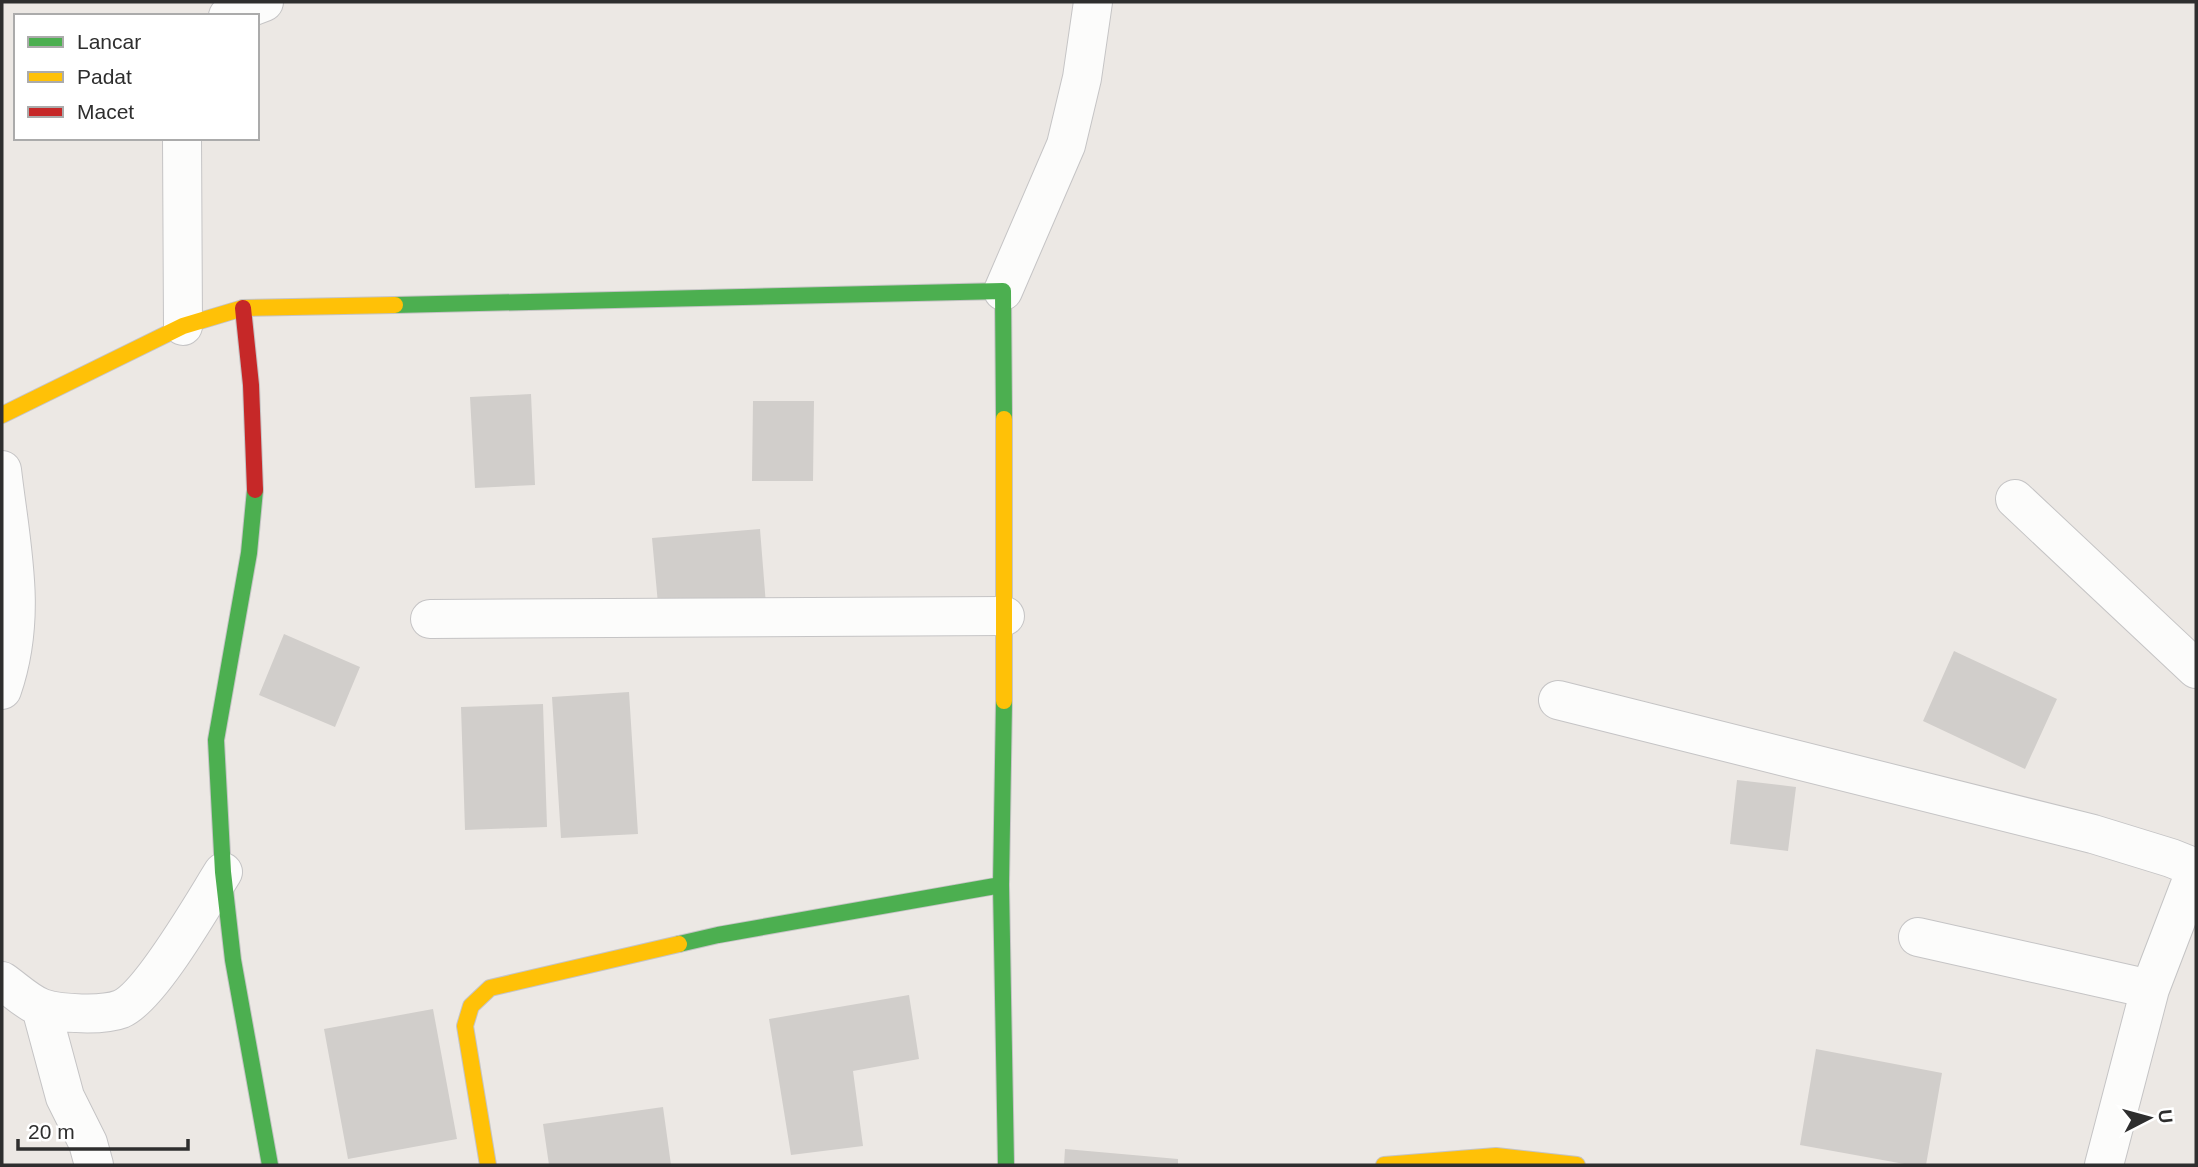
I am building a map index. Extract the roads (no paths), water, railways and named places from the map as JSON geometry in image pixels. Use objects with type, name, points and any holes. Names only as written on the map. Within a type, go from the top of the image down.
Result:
[{"type":"street","points":[[233,14],[264,2]]},
{"type":"street","points":[[1006,1165],[1001,885],[1005,616],[1003,291],[1066,145],[1082,78],[1093,2]]},
{"type":"street","points":[[182,140],[183,326]]},
{"type":"street","points":[[2,415],[183,326],[243,308],[1003,291]]},
{"type":"street","points":[[243,308],[256,477],[249,554],[216,740],[223,872],[233,960],[270,1165]]},
{"type":"street","points":[[2,470],[17,599],[16,632],[2,690]]},
{"type":"street","points":[[2015,499],[2196,669]]},
{"type":"street","points":[[430,619],[1005,616]]},
{"type":"street","points":[[1558,700],[2093,834],[2171,858],[2196,869],[2150,989],[2104,1165]]},
{"type":"street","points":[[2,981],[40,1007],[85,1013],[122,1008],[140,995],[167,960],[223,872]]},
{"type":"street","points":[[488,1165],[465,1026],[471,1006],[490,988],[718,935],[1001,885]]},
{"type":"street","points":[[1917,937],[2150,989]]},
{"type":"street","points":[[40,1007],[65,1097],[88,1143],[94,1165]]},
{"type":"street","points":[[1384,1165],[1496,1156],[1577,1165]]}]
